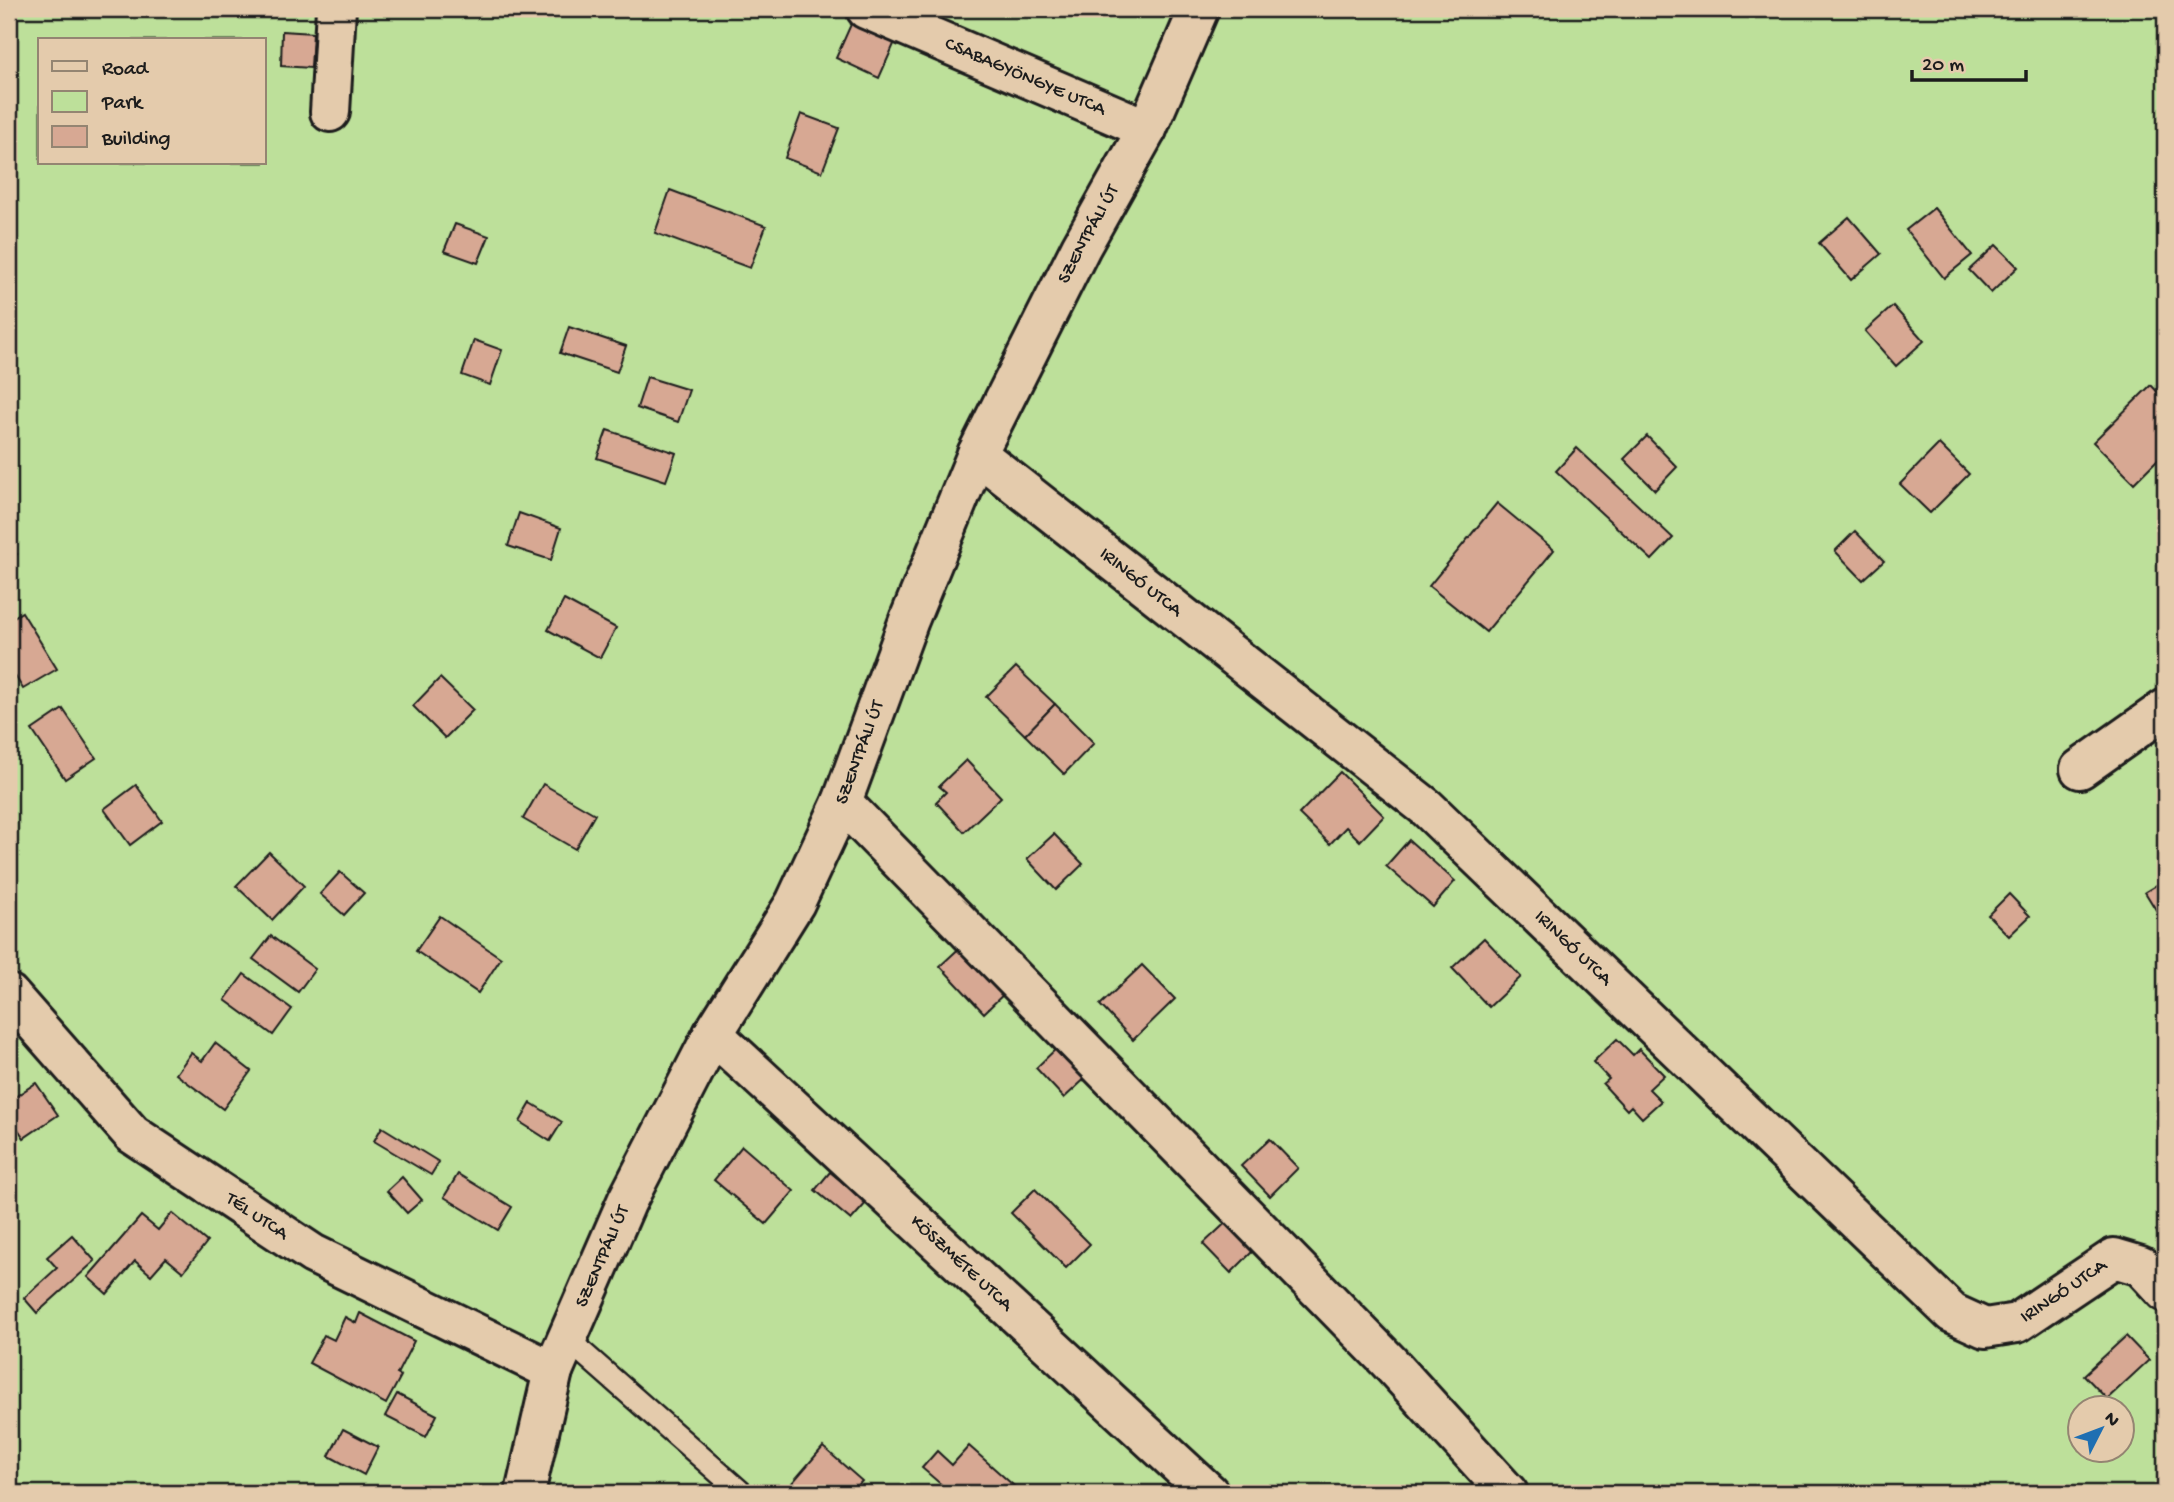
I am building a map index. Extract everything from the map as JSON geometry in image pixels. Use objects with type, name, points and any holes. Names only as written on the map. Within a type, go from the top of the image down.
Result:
[{"type":"street","points":[[330,112],[336,9]]},
{"type":"street","name":"CSABAGYÖNGYE UTCA","points":[[866,9],[1147,130]]},
{"type":"street","name":"SZENTPÁLI ÚT","points":[[525,1493],[560,1354],[626,1201],[713,1034],[795,903],[842,802],[909,620],[977,454],[1082,247],[1147,130],[1199,9]]},
{"type":"street","name":"IRINGÓ UTCA","points":[[977,454],[1427,808],[1952,1314],[1985,1328],[2017,1323],[2114,1258],[2141,1266],[2165,1292]]},
{"type":"street","points":[[2080,769],[2165,709]]},
{"type":"street","points":[[842,802],[1389,1362],[1508,1493]]},
{"type":"street","name":"TÉL UTCA","points":[[9,994],[132,1134],[313,1254],[560,1354]]},
{"type":"street","name":"KÖSZMÉTE UTCA","points":[[713,1034],[1209,1493]]},
{"type":"lane","points":[[560,1354],[742,1493]]},
{"type":"green space","points":[[9,9],[2165,9],[2165,1493],[9,1493]]},
{"type":"building","points":[[852,22],[895,42],[879,78],[836,58]]},
{"type":"building","points":[[282,31],[313,33],[311,68],[281,66]]},
{"type":"building","points":[[801,114],[839,128],[822,172],[785,158]]},
{"type":"building","points":[[670,190],[766,226],[750,268],[655,233]]},
{"type":"building","points":[[1934,208],[1972,255],[1944,278],[1906,230]]},
{"type":"building","points":[[1849,217],[1881,254],[1851,280],[1819,243]]},
{"type":"building","points":[[455,224],[489,236],[478,263],[444,251]]},
{"type":"building","points":[[1996,245],[2018,267],[1991,293],[1969,270]]},
{"type":"building","points":[[1893,306],[1924,341],[1896,366],[1865,331]]},
{"type":"building","points":[[569,327],[626,346],[617,372],[560,353]]},
{"type":"building","points":[[474,340],[502,350],[490,385],[462,375]]},
{"type":"building","points":[[647,377],[689,390],[678,422],[637,408]]},
{"type":"building","points":[[2151,385],[2165,400],[2165,452],[2134,483],[2093,442]]},
{"type":"building","points":[[607,430],[676,453],[666,481],[597,458]]},
{"type":"building","points":[[1647,436],[1677,467],[1655,490],[1624,459]]},
{"type":"building","points":[[1939,444],[1969,474],[1930,513],[1900,484]]},
{"type":"building","points":[[1577,448],[1673,538],[1652,560],[1556,471]]},
{"type":"building","points":[[1497,503],[1554,550],[1486,632],[1429,586]]},
{"type":"building","points":[[519,513],[561,528],[551,560],[508,546]]},
{"type":"building","points":[[1855,531],[1884,561],[1863,580],[1835,551]]},
{"type":"building","points":[[9,548],[17,554],[9,567]]},
{"type":"building","points":[[564,600],[616,628],[600,658],[548,630]]},
{"type":"building","points":[[22,612],[57,669],[23,689],[9,666],[9,620]]},
{"type":"building","points":[[1016,667],[1055,704],[1025,735],[986,697]]},
{"type":"building","points":[[440,678],[473,710],[445,738],[413,706]]},
{"type":"building","points":[[1055,704],[1094,743],[1064,774],[1025,735]]},
{"type":"building","points":[[63,709],[96,758],[65,779],[32,730]]},
{"type":"building","points":[[966,760],[1001,797],[964,832],[936,802],[946,792],[939,786]]},
{"type":"building","points":[[1340,772],[1384,816],[1360,841],[1346,827],[1330,844],[1299,814]]},
{"type":"building","points":[[543,784],[595,814],[575,849],[523,819]]},
{"type":"building","points":[[136,785],[162,821],[130,845],[104,809]]},
{"type":"building","points":[[1054,834],[1083,864],[1056,890],[1027,859]]},
{"type":"building","points":[[1409,840],[1455,881],[1433,907],[1386,866]]},
{"type":"building","points":[[269,852],[304,886],[272,920],[236,886]]},
{"type":"building","points":[[340,872],[364,893],[344,915],[320,894]]},
{"type":"building","points":[[2165,880],[2165,922],[2164,923],[2145,892]]},
{"type":"building","points":[[2009,894],[2030,916],[2009,936],[1988,915]]},
{"type":"building","points":[[440,916],[501,958],[478,993],[416,951]]},
{"type":"building","points":[[271,936],[315,969],[298,992],[253,959]]},
{"type":"building","points":[[1484,938],[1521,977],[1489,1007],[1452,968]]},
{"type":"building","points":[[965,943],[1009,989],[984,1013],[940,966]]},
{"type":"building","points":[[1142,965],[1175,999],[1133,1040],[1100,1005]]},
{"type":"building","points":[[244,974],[292,1009],[273,1035],[225,1000]]},
{"type":"building","points":[[1617,1039],[1633,1055],[1639,1049],[1664,1075],[1649,1089],[1661,1101],[1642,1118],[1631,1106],[1627,1110],[1603,1084],[1609,1079],[1593,1062]]},
{"type":"building","points":[[215,1043],[251,1071],[223,1109],[176,1074],[191,1053],[202,1061]]},
{"type":"building","points":[[1061,1044],[1090,1074],[1064,1098],[1036,1068]]},
{"type":"building","points":[[36,1083],[58,1115],[24,1138],[9,1116],[9,1101]]},
{"type":"building","points":[[531,1103],[562,1122],[550,1141],[520,1122]]},
{"type":"building","points":[[382,1127],[439,1162],[431,1175],[374,1141]]},
{"type":"building","points":[[1270,1139],[1298,1168],[1270,1196],[1241,1166]]},
{"type":"building","points":[[742,1146],[794,1191],[766,1224],[714,1180]]},
{"type":"building","points":[[830,1172],[867,1202],[851,1220],[815,1190]]},
{"type":"building","points":[[458,1174],[512,1207],[498,1230],[444,1197]]},
{"type":"building","points":[[402,1177],[422,1200],[407,1213],[387,1191]]},
{"type":"building","points":[[1035,1189],[1090,1244],[1066,1268],[1011,1213]]},
{"type":"building","points":[[172,1213],[207,1242],[183,1272],[166,1258],[151,1275],[135,1261],[107,1294],[88,1277],[141,1216],[158,1230]]},
{"type":"building","points":[[1232,1217],[1259,1245],[1231,1273],[1203,1244]]},
{"type":"building","points":[[72,1235],[95,1261],[37,1313],[24,1298],[57,1268],[47,1257]]},
{"type":"building","points":[[360,1313],[414,1341],[397,1374],[401,1376],[386,1404],[309,1363],[324,1335],[334,1340],[345,1317],[356,1323]]},
{"type":"building","points":[[2126,1336],[2149,1360],[2112,1394],[2102,1394],[2084,1375]]},
{"type":"building","points":[[397,1394],[437,1415],[426,1437],[385,1416]]},
{"type":"building","points":[[343,1429],[378,1447],[364,1475],[329,1456]]},
{"type":"building","points":[[969,1446],[1022,1493],[951,1493],[922,1468],[937,1451],[952,1465]]},
{"type":"building","points":[[823,1447],[862,1481],[851,1493],[803,1493],[792,1483]]}]
